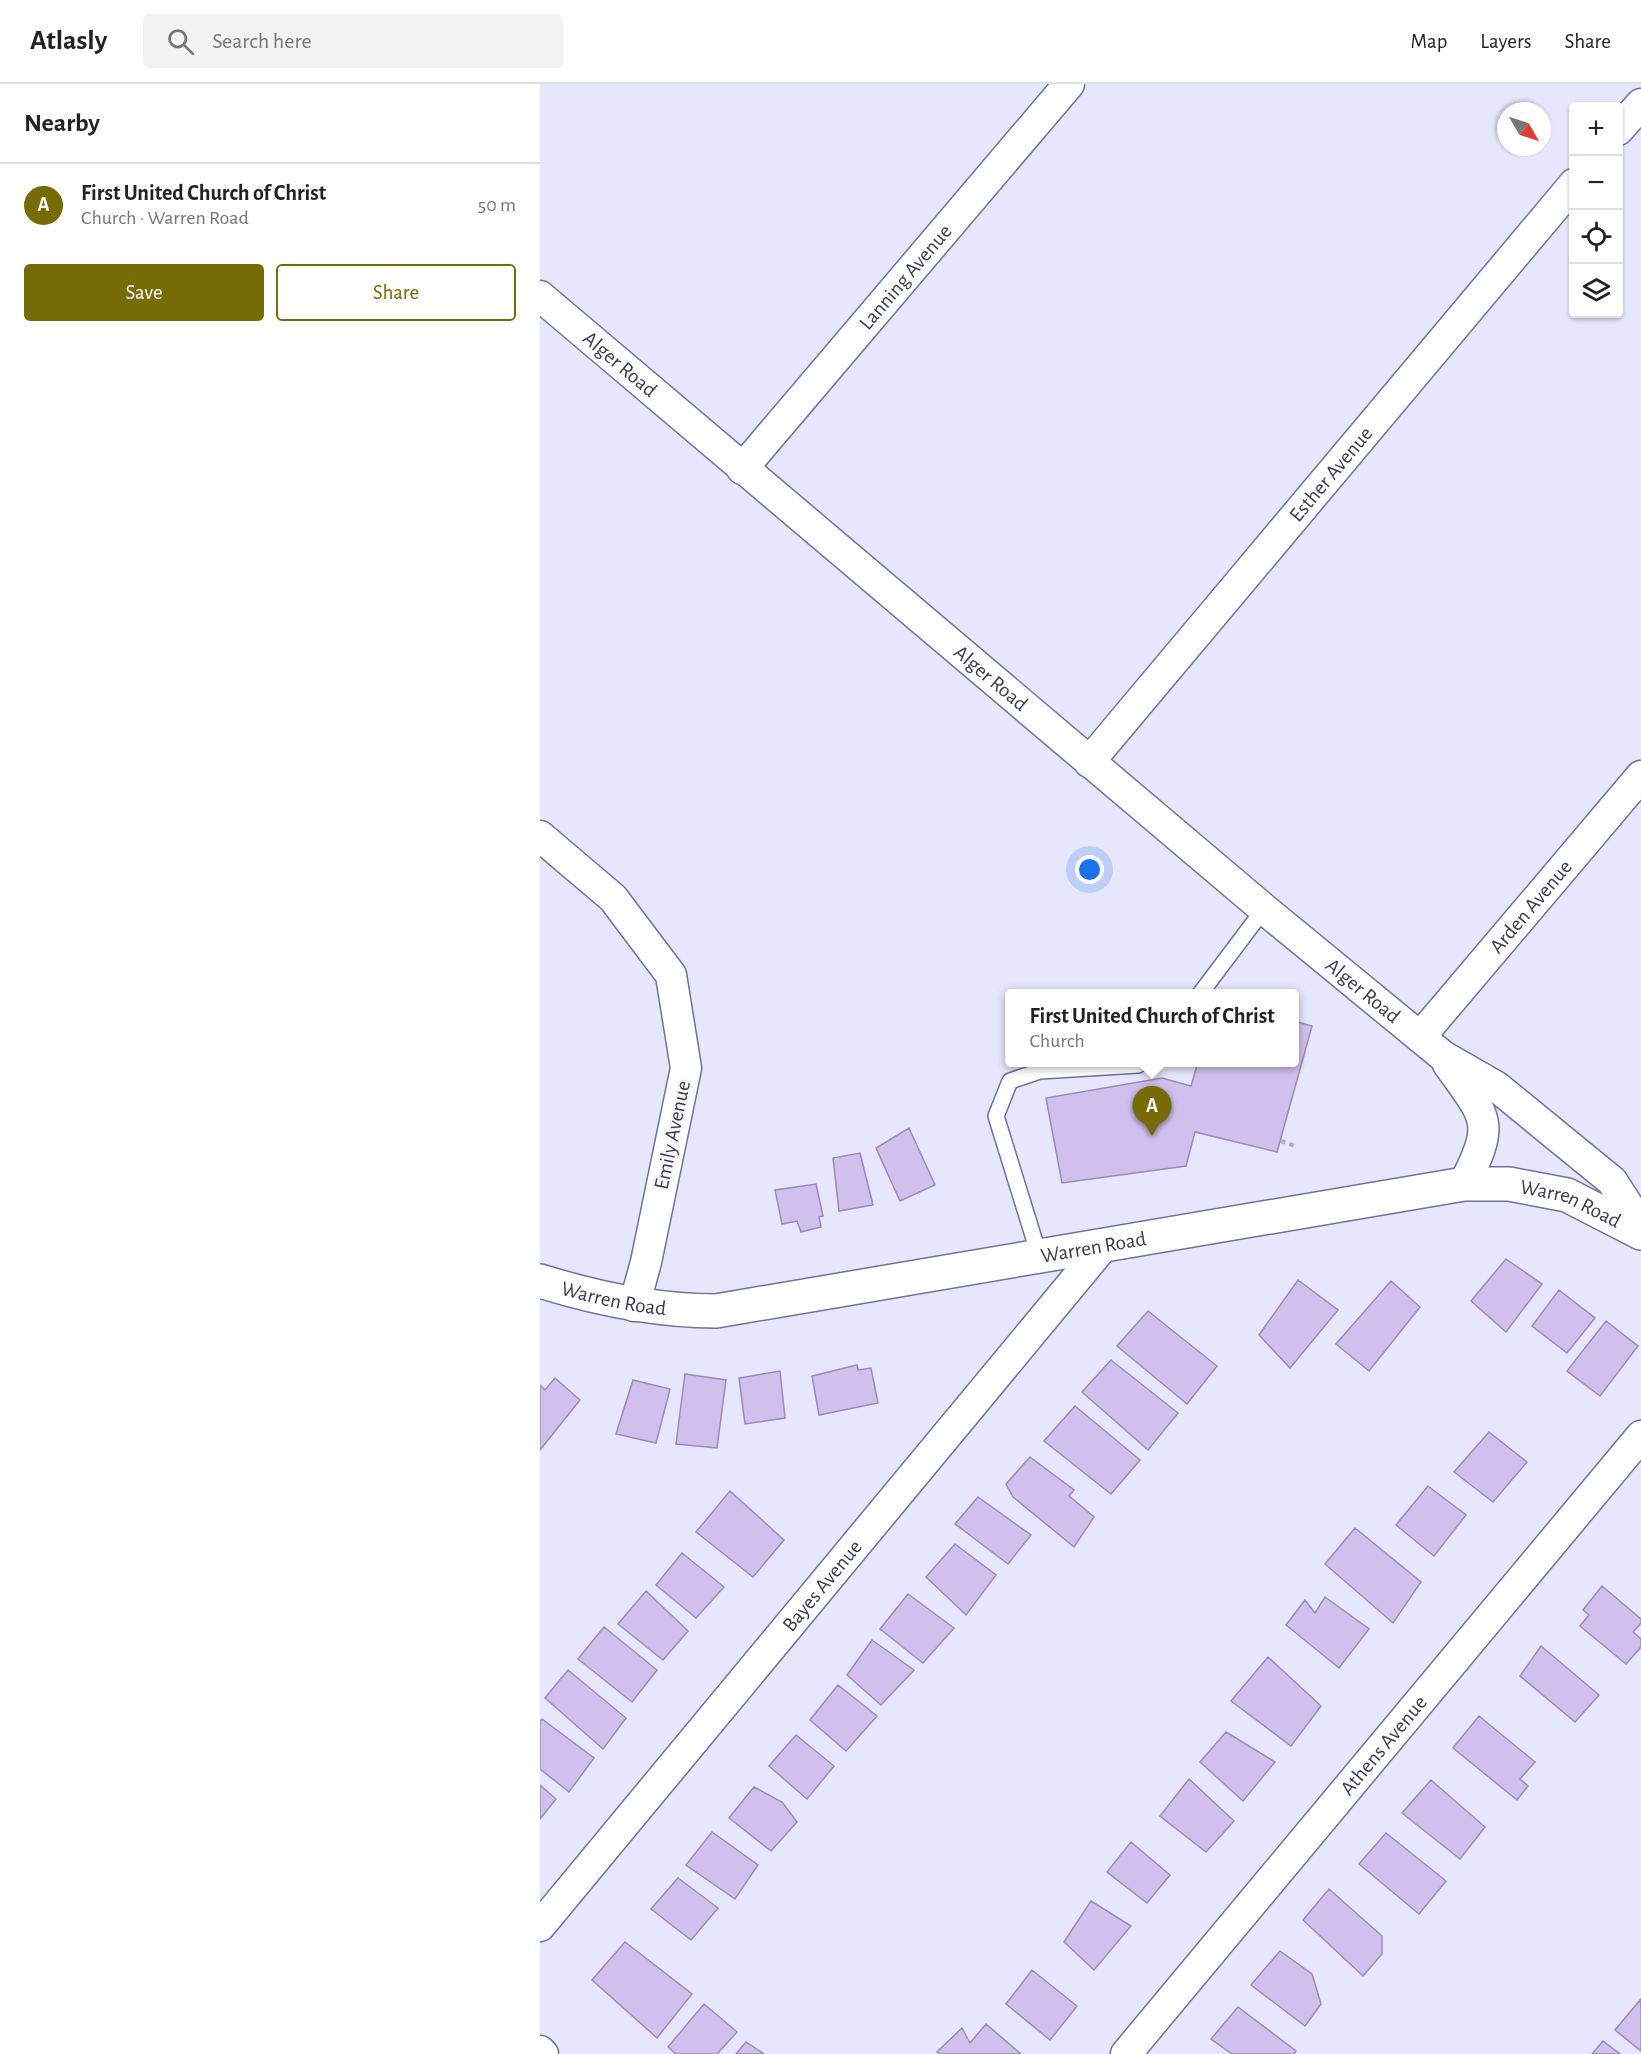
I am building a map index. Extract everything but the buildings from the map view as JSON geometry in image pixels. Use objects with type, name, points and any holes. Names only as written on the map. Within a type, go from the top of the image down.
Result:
[{"type":"main road","name":"Warren Road","points":[[540,1281],[634,1306],[674,1311],[716,1311],[1464,1184],[1509,1184],[1567,1194],[1641,1233]]},
{"type":"street","name":"Lanning Avenue","points":[[742,469],[1069,84]]},
{"type":"street","points":[[1623,124],[1641,104]]},
{"type":"street","name":"Esther Avenue","points":[[1089,762],[1569,190]]},
{"type":"street","name":"Alger Road","points":[[540,296],[1264,909],[1443,1056],[1497,1087],[1612,1181],[1641,1226]]},
{"type":"street","name":"Arden Avenue","points":[[1420,1037],[1641,776]]},
{"type":"street","name":"Emily Avenue","points":[[540,836],[613,898],[671,975],[686,1068],[646,1262],[634,1306]]},
{"type":"street","name":"Alger Road","points":[[1443,1056],[1477,1105],[1484,1120],[1485,1134],[1481,1150],[1464,1184]]},
{"type":"street","name":"Bayes Avenue","points":[[540,1926],[1105,1244]]},
{"type":"street","name":"Athens Avenue","points":[[1126,2054],[1641,1436]]},
{"type":"lane","points":[[1203,989],[1264,909]]},
{"type":"lane","points":[[1039,1255],[996,1116],[1010,1081],[1040,1071],[1105,1067]]},
{"type":"path","points":[[1281,1141],[1298,1147]]},
{"type":"place","name":"First United Church of Christ","points":[[1152,1136]]}]
